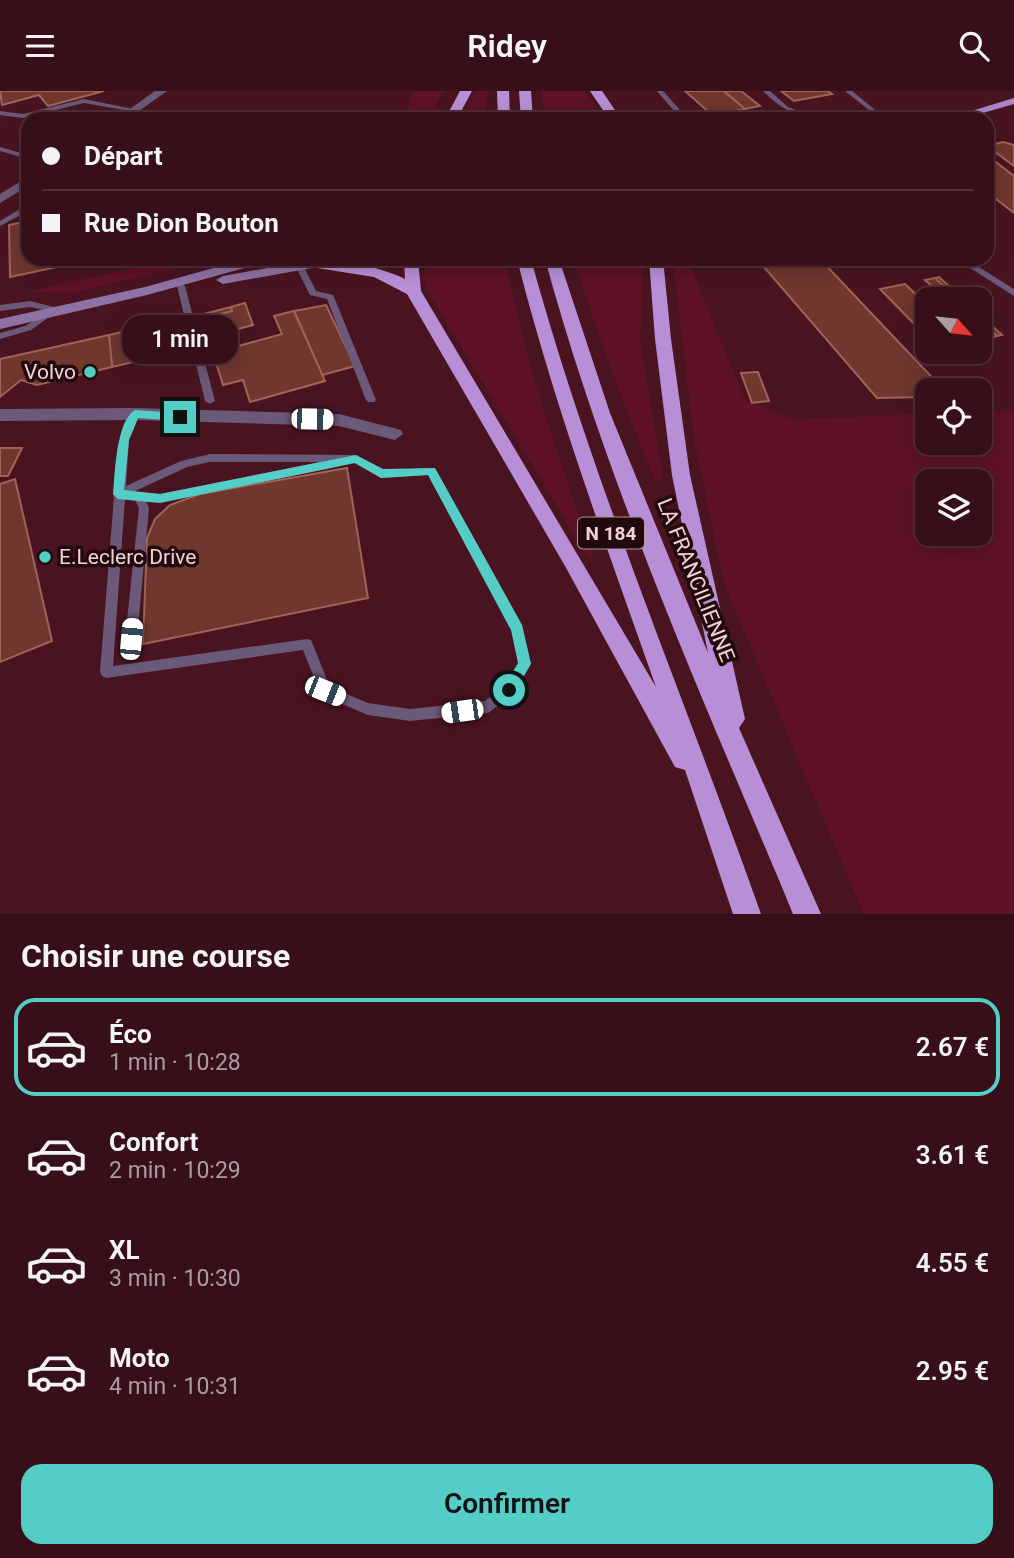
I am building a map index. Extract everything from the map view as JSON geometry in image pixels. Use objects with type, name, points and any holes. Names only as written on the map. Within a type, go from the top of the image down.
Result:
[{"type":"highway","points":[[455,112],[466,91]]},
{"type":"highway","points":[[503,91],[504,112]]},
{"type":"highway","points":[[525,91],[526,112]]},
{"type":"highway","points":[[596,91],[610,112]]},
{"type":"highway","points":[[332,266],[377,272],[400,281],[414,291]]},
{"type":"highway","points":[[410,266],[414,291],[572,560],[709,802]]},
{"type":"highway","name":"N 184","points":[[526,266],[557,377],[591,479],[747,914]]},
{"type":"highway","name":"LA FRANCILIENNE","points":[[554,266],[600,408],[743,768],[807,914]]},
{"type":"highway","points":[[657,266],[663,339],[681,475],[743,768]]},
{"type":"main road","points":[[976,112],[1014,101]]},
{"type":"main road","points":[[994,114],[1014,111]]},
{"type":"main road","points":[[147,291],[236,266]]},
{"type":"main road","points":[[0,324],[147,291],[306,266]]},
{"type":"main road","points":[[0,318],[48,312]]},
{"type":"street","points":[[132,112],[162,91]]},
{"type":"street","points":[[0,199],[21,186]]},
{"type":"street","points":[[0,415],[135,414],[339,420],[394,434]]},
{"type":"lane","points":[[660,91],[679,112]]},
{"type":"lane","points":[[766,91],[786,108],[797,112]]},
{"type":"lane","points":[[848,91],[875,112]]},
{"type":"lane","points":[[39,112],[84,101],[135,110]]},
{"type":"lane","points":[[0,113],[21,116]]},
{"type":"lane","points":[[0,149],[21,155]]},
{"type":"lane","points":[[0,223],[21,212]]},
{"type":"lane","points":[[971,266],[1014,293]]},
{"type":"lane","points":[[300,267],[313,293],[330,297],[371,400]]},
{"type":"lane","points":[[181,286],[210,401]]},
{"type":"lane","points":[[0,308],[30,304],[48,312],[28,328],[0,336]]},
{"type":"lane","points":[[118,494],[185,464],[210,458],[356,459],[381,474],[431,471],[518,629],[524,664],[509,690],[488,707],[410,715],[368,709],[325,691],[307,644],[106,672],[118,494],[124,440],[135,414]]},
{"type":"lane","points":[[118,494],[160,498],[356,459]]},
{"type":"lane","points":[[131,639],[144,507],[139,496]]},
{"type":"shaded area","points":[[415,91],[443,91],[432,112],[404,112]]},
{"type":"shaded area","points":[[476,91],[487,91],[486,112],[466,112]]},
{"type":"shaded area","points":[[542,91],[585,91],[598,112],[544,112]]},
{"type":"shaded area","points":[[144,266],[187,266],[76,292],[27,292]]},
{"type":"shaded area","points":[[426,266],[506,266],[532,371],[592,554],[591,562],[426,288],[423,276]]},
{"type":"shaded area","points":[[576,266],[642,266],[640,339],[663,479],[655,479],[602,342]]},
{"type":"shaded area","points":[[674,266],[690,266],[745,400],[801,423],[801,419],[915,414],[915,455],[992,455],[992,412],[1014,411],[1014,914],[864,914],[724,584],[694,439]]},
{"type":"building","points":[[0,91],[104,91],[48,106],[39,95],[2,105]]},
{"type":"building","points":[[685,91],[724,91],[745,109],[728,112],[709,112]]},
{"type":"building","points":[[724,91],[741,91],[760,106],[745,109]]},
{"type":"building","points":[[781,91],[828,91],[832,94],[794,101]]},
{"type":"building","points":[[1003,142],[1014,145],[1014,166],[994,151],[994,144]]},
{"type":"building","points":[[994,160],[1014,176],[1014,213],[994,197]]},
{"type":"building","points":[[21,222],[21,266],[62,266],[10,277],[9,225]]},
{"type":"building","points":[[763,266],[827,266],[915,359],[915,364],[919,364],[933,378],[915,378],[915,397],[877,398]]},
{"type":"building","points":[[939,277],[950,287],[944,287],[935,278]]},
{"type":"building","points":[[935,278],[944,287],[933,287],[925,280]]},
{"type":"building","points":[[905,284],[915,294],[915,325],[880,289]]},
{"type":"building","points":[[245,303],[253,325],[203,338],[200,328],[208,326],[205,318],[232,311],[231,307]]},
{"type":"building","points":[[326,305],[355,366],[322,375],[294,311]]},
{"type":"building","points":[[231,307],[232,311],[205,318],[208,326],[200,328],[196,316]]},
{"type":"building","points":[[294,311],[325,381],[250,402],[243,380],[223,385],[213,353],[282,334],[274,316]]},
{"type":"building","points":[[147,326],[154,357],[112,367],[109,335]]},
{"type":"building","points":[[992,326],[1002,335],[997,336],[992,331]]},
{"type":"building","points":[[109,335],[112,367],[37,385],[21,380],[0,397],[0,359]]},
{"type":"building","points":[[758,372],[769,401],[752,403],[741,373]]},
{"type":"building","points":[[0,448],[22,448],[8,476],[0,476]]},
{"type":"building","points":[[347,468],[368,598],[143,644],[147,538],[155,519],[170,505],[200,494]]},
{"type":"building","points":[[15,479],[52,641],[0,662],[0,484]]},
{"type":"place","name":"Volvo","points":[[90,372]]},
{"type":"place","name":"E.Leclerc Drive","points":[[45,557]]},
{"type":"route","points":[[180,417],[135,414],[124,440],[118,494],[160,498],[356,459],[381,474],[431,471],[518,629],[524,664],[509,690]]}]
